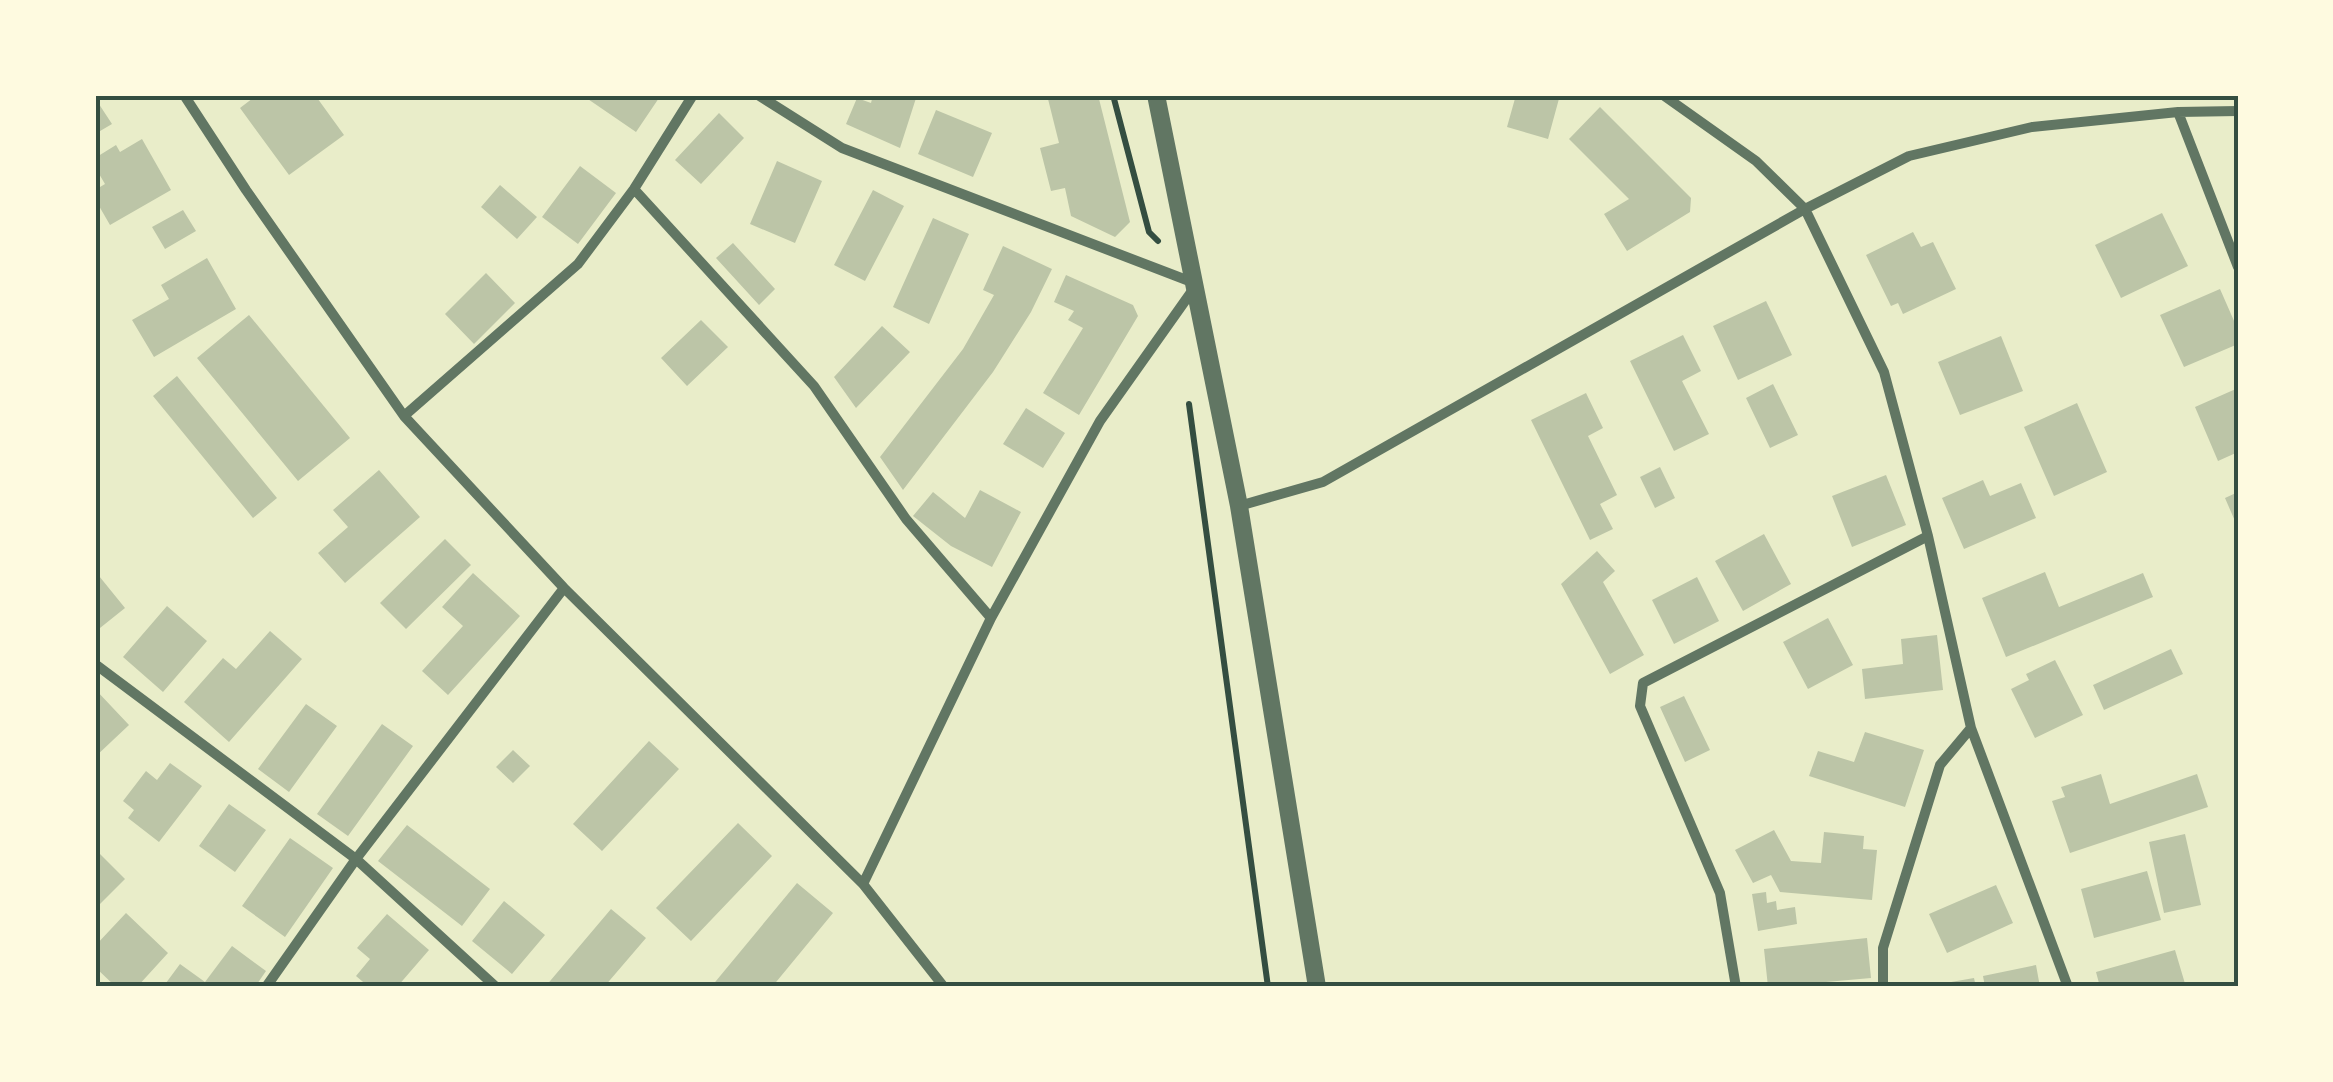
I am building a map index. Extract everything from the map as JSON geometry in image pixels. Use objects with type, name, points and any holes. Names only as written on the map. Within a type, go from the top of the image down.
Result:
[{"type":"street","points":[[184,95],[404,416],[564,588],[863,884],[944,987]]},
{"type":"street","points":[[404,416],[578,264],[634,188],[693,95]]},
{"type":"street","points":[[758,95],[842,148],[1197,284]]},
{"type":"street","points":[[1156,95],[1240,506],[1317,987]]},
{"type":"street","points":[[1663,95],[1756,161],[1805,209],[1884,372],[1928,536],[1971,728],[2068,987]]},
{"type":"street","points":[[1240,506],[1323,482],[1805,209],[1909,156],[2032,127],[2178,112],[2238,111]]},
{"type":"street","points":[[2178,112],[2238,267]]},
{"type":"street","points":[[634,188],[814,386],[906,520],[991,618]]},
{"type":"street","points":[[863,884],[991,618],[1100,421],[1197,284]]},
{"type":"street","points":[[1736,987],[1720,894],[1640,706],[1644,683],[1928,536]]},
{"type":"street","points":[[266,987],[356,860],[564,588]]},
{"type":"street","points":[[95,664],[356,860],[496,987]]},
{"type":"street","points":[[1883,987],[1883,948],[1940,765],[1971,728]]},
{"type":"path","points":[[1113,95],[1149,232],[1161,245]]},
{"type":"path","points":[[1186,386],[1268,987]]},
{"type":"building","points":[[257,95],[315,95],[344,135],[289,175],[240,108]]},
{"type":"building","points":[[582,95],[661,95],[636,132]]},
{"type":"building","points":[[873,95],[917,95],[900,148],[846,124],[857,98],[871,103]]},
{"type":"building","points":[[1047,95],[1098,95],[1130,222],[1115,237],[1071,216],[1065,188],[1051,191],[1040,148],[1059,143]]},
{"type":"building","points":[[1516,95],[1560,95],[1548,139],[1507,127]]},
{"type":"building","points":[[95,98],[112,124],[95,134]]},
{"type":"building","points":[[1600,107],[1691,198],[1690,212],[1627,251],[1604,214],[1629,199],[1569,139]]},
{"type":"building","points":[[936,110],[992,133],[973,177],[918,154]]},
{"type":"building","points":[[719,113],[744,138],[701,184],[675,160]]},
{"type":"building","points":[[142,139],[171,190],[110,225],[95,199],[95,190],[105,184],[95,167],[95,158],[116,145],[120,152]]},
{"type":"building","points":[[777,161],[822,181],[795,243],[750,224]]},
{"type":"building","points":[[580,166],[616,193],[578,244],[542,217]]},
{"type":"building","points":[[500,185],[537,217],[517,239],[481,207]]},
{"type":"building","points":[[873,190],[904,206],[865,281],[834,265]]},
{"type":"building","points":[[183,210],[196,231],[165,249],[152,227]]},
{"type":"building","points":[[2162,213],[2188,266],[2121,298],[2095,245]]},
{"type":"building","points":[[933,218],[969,234],[929,324],[893,307]]},
{"type":"building","points":[[1913,232],[1921,247],[1933,242],[1956,289],[1903,314],[1898,303],[1891,306],[1866,255]]},
{"type":"building","points":[[733,243],[775,289],[759,305],[716,258]]},
{"type":"building","points":[[1003,246],[1052,269],[1031,312],[993,372],[903,490],[880,457],[963,349],[994,295],[983,290]]},
{"type":"building","points":[[207,258],[236,309],[154,357],[132,320],[169,299],[161,285]]},
{"type":"building","points":[[486,273],[515,303],[474,344],[445,314]]},
{"type":"building","points":[[1066,275],[1133,305],[1138,316],[1079,415],[1043,393],[1083,328],[1068,320],[1074,311],[1054,302]]},
{"type":"building","points":[[2220,289],[2238,330],[2238,344],[2184,367],[2160,315]]},
{"type":"building","points":[[1766,301],[1792,355],[1738,380],[1713,326]]},
{"type":"building","points":[[249,315],[350,438],[298,481],[197,358]]},
{"type":"building","points":[[701,320],[728,347],[687,386],[661,358]]},
{"type":"building","points":[[882,326],[910,352],[856,408],[834,377]]},
{"type":"building","points":[[1683,335],[1701,371],[1682,381],[1709,434],[1674,451],[1630,361]]},
{"type":"building","points":[[2001,336],[2023,391],[1960,415],[1938,362]]},
{"type":"building","points":[[177,376],[277,498],[253,518],[153,396]]},
{"type":"building","points":[[1773,384],[1798,435],[1770,448],[1746,398]]},
{"type":"building","points":[[2238,388],[2238,452],[2218,461],[2195,407]]},
{"type":"building","points":[[1586,393],[1603,428],[1588,436],[1617,495],[1600,504],[1613,529],[1590,540],[1531,420]]},
{"type":"building","points":[[2077,403],[2107,472],[2054,496],[2024,427]]},
{"type":"building","points":[[1026,408],[1065,433],[1043,468],[1003,444]]},
{"type":"building","points":[[1660,467],[1675,498],[1655,508],[1640,477]]},
{"type":"building","points":[[379,470],[420,517],[345,583],[318,553],[348,527],[333,510]]},
{"type":"building","points":[[1886,475],[1906,525],[1852,547],[1832,496]]},
{"type":"building","points":[[1983,480],[1990,496],[2021,483],[2036,518],[1964,549],[1942,498]]},
{"type":"building","points":[[980,490],[1021,512],[992,567],[951,546],[913,516],[933,492],[965,518]]},
{"type":"building","points":[[2238,492],[2238,528],[2225,498]]},
{"type":"building","points":[[1764,534],[1791,584],[1743,611],[1715,561]]},
{"type":"building","points":[[445,539],[471,565],[406,629],[380,603]]},
{"type":"building","points":[[1597,551],[1615,571],[1603,582],[1644,655],[1610,674],[1561,584]]},
{"type":"building","points":[[95,571],[125,608],[95,632]]},
{"type":"building","points":[[2045,572],[2059,607],[2143,573],[2153,597],[2006,657],[1982,598]]},
{"type":"building","points":[[473,573],[520,616],[448,695],[422,671],[463,626],[442,607]]},
{"type":"building","points":[[1697,577],[1719,621],[1674,644],[1652,600]]},
{"type":"building","points":[[167,606],[207,641],[163,692],[123,657]]},
{"type":"building","points":[[1828,618],[1853,665],[1808,689],[1783,642]]},
{"type":"building","points":[[270,631],[302,659],[229,742],[184,702],[223,658],[236,669]]},
{"type":"building","points":[[1937,635],[1943,690],[1865,699],[1862,669],[1903,664],[1901,639]]},
{"type":"building","points":[[2171,649],[2183,674],[2104,710],[2093,685]]},
{"type":"building","points":[[2055,660],[2083,715],[2035,738],[2011,689],[2029,680],[2026,674]]},
{"type":"building","points":[[95,689],[129,725],[95,757]]},
{"type":"building","points":[[1684,696],[1710,750],[1685,762],[1660,707]]},
{"type":"building","points":[[306,704],[337,726],[289,792],[258,769]]},
{"type":"building","points":[[382,724],[413,746],[348,836],[317,814]]},
{"type":"building","points":[[1865,732],[1924,750],[1905,807],[1809,776],[1818,751],[1854,762]]},
{"type":"building","points":[[649,741],[679,769],[602,851],[573,824]]},
{"type":"building","points":[[513,750],[530,766],[513,783],[496,767]]},
{"type":"building","points":[[170,763],[202,786],[159,842],[128,818],[134,810],[123,801],[146,771],[157,780]]},
{"type":"building","points":[[2101,774],[2110,804],[2197,774],[2208,807],[2070,853],[2052,801],[2065,797],[2061,787]]},
{"type":"building","points":[[229,804],[266,830],[235,872],[199,846]]},
{"type":"building","points":[[738,823],[772,856],[691,941],[656,908]]},
{"type":"building","points":[[407,825],[490,889],[462,926],[378,861]]},
{"type":"building","points":[[1774,830],[1791,861],[1821,863],[1824,832],[1864,836],[1863,849],[1877,850],[1872,900],[1780,892],[1771,875],[1753,883],[1735,850]]},
{"type":"building","points":[[2185,834],[2201,905],[2164,913],[2149,842]]},
{"type":"building","points":[[290,838],[333,868],[285,937],[242,906]]},
{"type":"building","points":[[95,849],[125,879],[95,909]]},
{"type":"building","points":[[2147,871],[2161,920],[2094,938],[2081,889]]},
{"type":"building","points":[[797,883],[833,913],[772,987],[711,987]]},
{"type":"building","points":[[1996,885],[2013,923],[1947,953],[1929,914]]},
{"type":"building","points":[[1766,892],[1767,903],[1776,901],[1777,910],[1795,907],[1797,924],[1758,931],[1752,894]]},
{"type":"building","points":[[504,901],[545,935],[512,974],[472,941]]},
{"type":"building","points":[[611,909],[646,938],[604,987],[545,987]]},
{"type":"building","points":[[126,913],[168,953],[137,987],[116,987],[95,967],[95,946]]},
{"type":"building","points":[[387,914],[429,950],[397,987],[369,987],[356,976],[370,959],[357,948]]},
{"type":"building","points":[[1867,938],[1871,978],[1768,987],[1764,949]]},
{"type":"building","points":[[232,946],[266,971],[255,987],[163,987],[180,964],[205,982]]},
{"type":"building","points":[[2175,950],[2186,987],[2100,987],[2096,972]]},
{"type":"building","points":[[2036,965],[2040,987],[1985,987],[1983,976]]},
{"type":"building","points":[[1974,978],[1976,987],[1934,987],[1934,985]]}]
